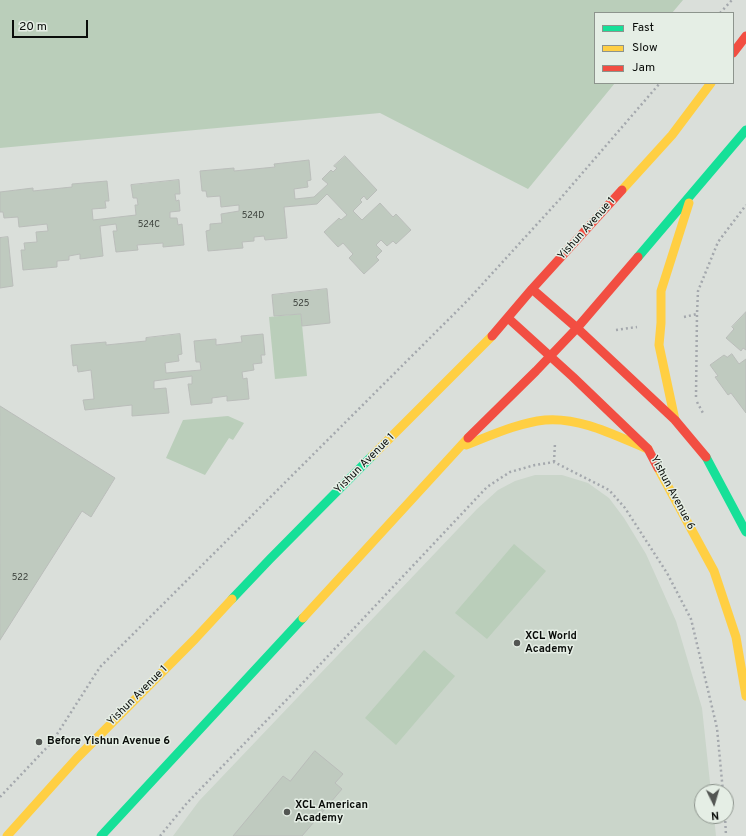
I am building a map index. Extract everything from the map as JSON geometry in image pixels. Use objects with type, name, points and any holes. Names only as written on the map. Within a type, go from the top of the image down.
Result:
[{"type":"main road","points":[[734,52],[746,36]]},
{"type":"main road","name":"Yishun Avenue 1","points":[[7,836],[77,758],[195,639],[270,559],[497,331],[532,290],[672,136],[710,84]]},
{"type":"main road","points":[[101,836],[459,447],[577,328],[746,130]]},
{"type":"main road","points":[[675,420],[659,345],[661,291],[692,194]]},
{"type":"main road","points":[[532,290],[577,328],[675,420],[704,454],[746,532]]},
{"type":"main road","name":"Yishun Avenue 6","points":[[508,318],[648,449],[714,571],[736,637],[746,696]]},
{"type":"main road","points":[[459,447],[527,423],[557,420],[585,424],[648,449]]},
{"type":"path","points":[[721,12],[732,0]]},
{"type":"path","points":[[0,797],[52,742],[100,667],[467,301],[560,199],[659,84]]},
{"type":"path","points":[[703,414],[696,400],[698,291],[718,242],[746,205]]},
{"type":"path","points":[[160,836],[187,803],[296,690],[487,487],[510,472],[535,465],[554,462],[609,490],[625,508],[667,573],[691,619],[717,728],[722,784]]},
{"type":"path","points":[[725,824],[726,836]]},
{"type":"shaded area","name":"XCL World Academy","points":[[535,475],[562,475],[588,483],[609,498],[624,518],[646,554],[676,621],[702,708],[710,784],[694,784],[694,824],[715,824],[716,836],[173,836],[199,801],[477,509],[498,490],[515,481]]},
{"type":"green space","points":[[0,0],[683,0],[673,12],[594,12],[594,84],[614,84],[528,189],[380,113],[0,148]]},
{"type":"green space","points":[[301,314],[307,376],[275,379],[269,317]]},
{"type":"green space","points":[[228,416],[244,423],[233,440],[229,438],[205,475],[166,458],[183,420]]},
{"type":"green space","points":[[514,544],[546,571],[487,639],[455,613]]},
{"type":"green space","points":[[424,650],[455,676],[396,745],[365,718]]},
{"type":"building","points":[[345,156],[377,190],[367,200],[364,196],[360,200],[362,202],[353,211],[362,220],[380,203],[393,217],[396,214],[411,230],[396,244],[393,241],[387,246],[381,240],[376,245],[382,251],[376,257],[379,260],[364,274],[349,258],[353,254],[343,243],[338,247],[324,232],[339,218],[341,220],[347,215],[327,194],[317,204],[284,207],[287,238],[265,240],[264,236],[254,237],[254,241],[242,242],[243,248],[208,251],[206,231],[210,230],[210,224],[222,223],[221,214],[239,211],[239,205],[221,207],[220,196],[207,197],[206,191],[202,191],[200,171],[234,168],[234,171],[275,167],[274,164],[309,160],[311,180],[307,181],[308,187],[294,189],[295,199],[314,197],[328,184],[322,179],[331,170],[333,172],[337,168],[334,166]]},
{"type":"building","points":[[179,180],[180,194],[175,194],[176,201],[179,200],[180,211],[170,212],[170,218],[177,218],[178,225],[182,224],[184,245],[163,247],[163,243],[137,245],[138,250],[116,252],[113,231],[117,231],[116,224],[100,226],[103,256],[80,259],[80,254],[69,256],[69,260],[57,261],[57,267],[23,270],[21,250],[25,250],[24,243],[37,242],[36,232],[48,231],[47,224],[19,227],[18,217],[4,218],[3,212],[0,212],[0,192],[33,188],[33,191],[72,187],[72,184],[107,181],[109,201],[105,201],[106,208],[92,209],[93,220],[136,215],[135,205],[138,205],[137,198],[133,198],[131,185]]},
{"type":"building","points":[[8,237],[13,286],[0,288],[0,238]]},
{"type":"building","points":[[327,289],[330,323],[302,326],[301,314],[274,316],[272,295]]},
{"type":"building","points":[[746,312],[746,350],[743,348],[741,351],[726,338],[734,329],[732,327]]},
{"type":"building","points":[[180,334],[182,354],[178,355],[179,361],[165,363],[166,373],[201,370],[200,362],[196,362],[194,341],[216,339],[216,345],[242,342],[241,336],[263,334],[265,355],[261,355],[262,363],[253,364],[254,370],[242,372],[243,379],[247,378],[249,399],[227,401],[227,396],[212,398],[212,403],[191,405],[188,384],[192,384],[192,376],[154,381],[154,389],[166,388],[169,413],[132,416],[132,405],[85,410],[83,400],[94,399],[91,370],[78,372],[77,365],[73,366],[71,345],[106,342],[106,345],[146,341],[146,338]]},
{"type":"building","points":[[732,354],[739,364],[746,359],[746,413],[731,393],[728,395],[715,377],[718,376],[710,365],[724,355],[727,357]]},
{"type":"building","points":[[0,406],[115,478],[91,517],[82,511],[0,640]]},
{"type":"building","name":"XCL American Academy","points":[[315,751],[343,774],[335,783],[342,789],[302,836],[233,836],[283,776],[290,781]]},
{"type":"traffic: fast","points":[[638,257],[746,130]]},
{"type":"traffic: fast","points":[[232,599],[372,456]]},
{"type":"traffic: fast","points":[[706,457],[746,532]]},
{"type":"traffic: fast","points":[[101,836],[303,618]]},
{"type":"traffic: slow","points":[[622,190],[672,135],[710,84]]},
{"type":"traffic: slow","points":[[675,420],[659,345],[661,291],[689,203]]},
{"type":"traffic: slow","points":[[372,456],[492,336]]},
{"type":"traffic: slow","points":[[466,445],[525,424],[545,420],[558,420],[572,421],[598,428],[648,449]]},
{"type":"traffic: slow","points":[[303,618],[468,438]]},
{"type":"traffic: slow","points":[[658,468],[714,571],[736,637],[746,696]]},
{"type":"traffic: slow","points":[[7,836],[77,758],[195,639],[232,599]]},
{"type":"traffic: jam","points":[[734,52],[746,36]]},
{"type":"traffic: jam","points":[[492,336],[532,289],[622,190]]},
{"type":"traffic: jam","points":[[468,438],[577,328],[638,257]]},
{"type":"traffic: jam","points":[[532,289],[577,328],[675,420],[706,457]]},
{"type":"traffic: jam","points":[[508,318],[573,377],[648,449],[658,468]]},
{"type":"place","name":"XCL World Academy","points":[[517,643]]},
{"type":"place","name":"Before Yishun Avenue 6","points":[[39,742]]},
{"type":"place","name":"XCL American Academy","points":[[287,812]]}]
